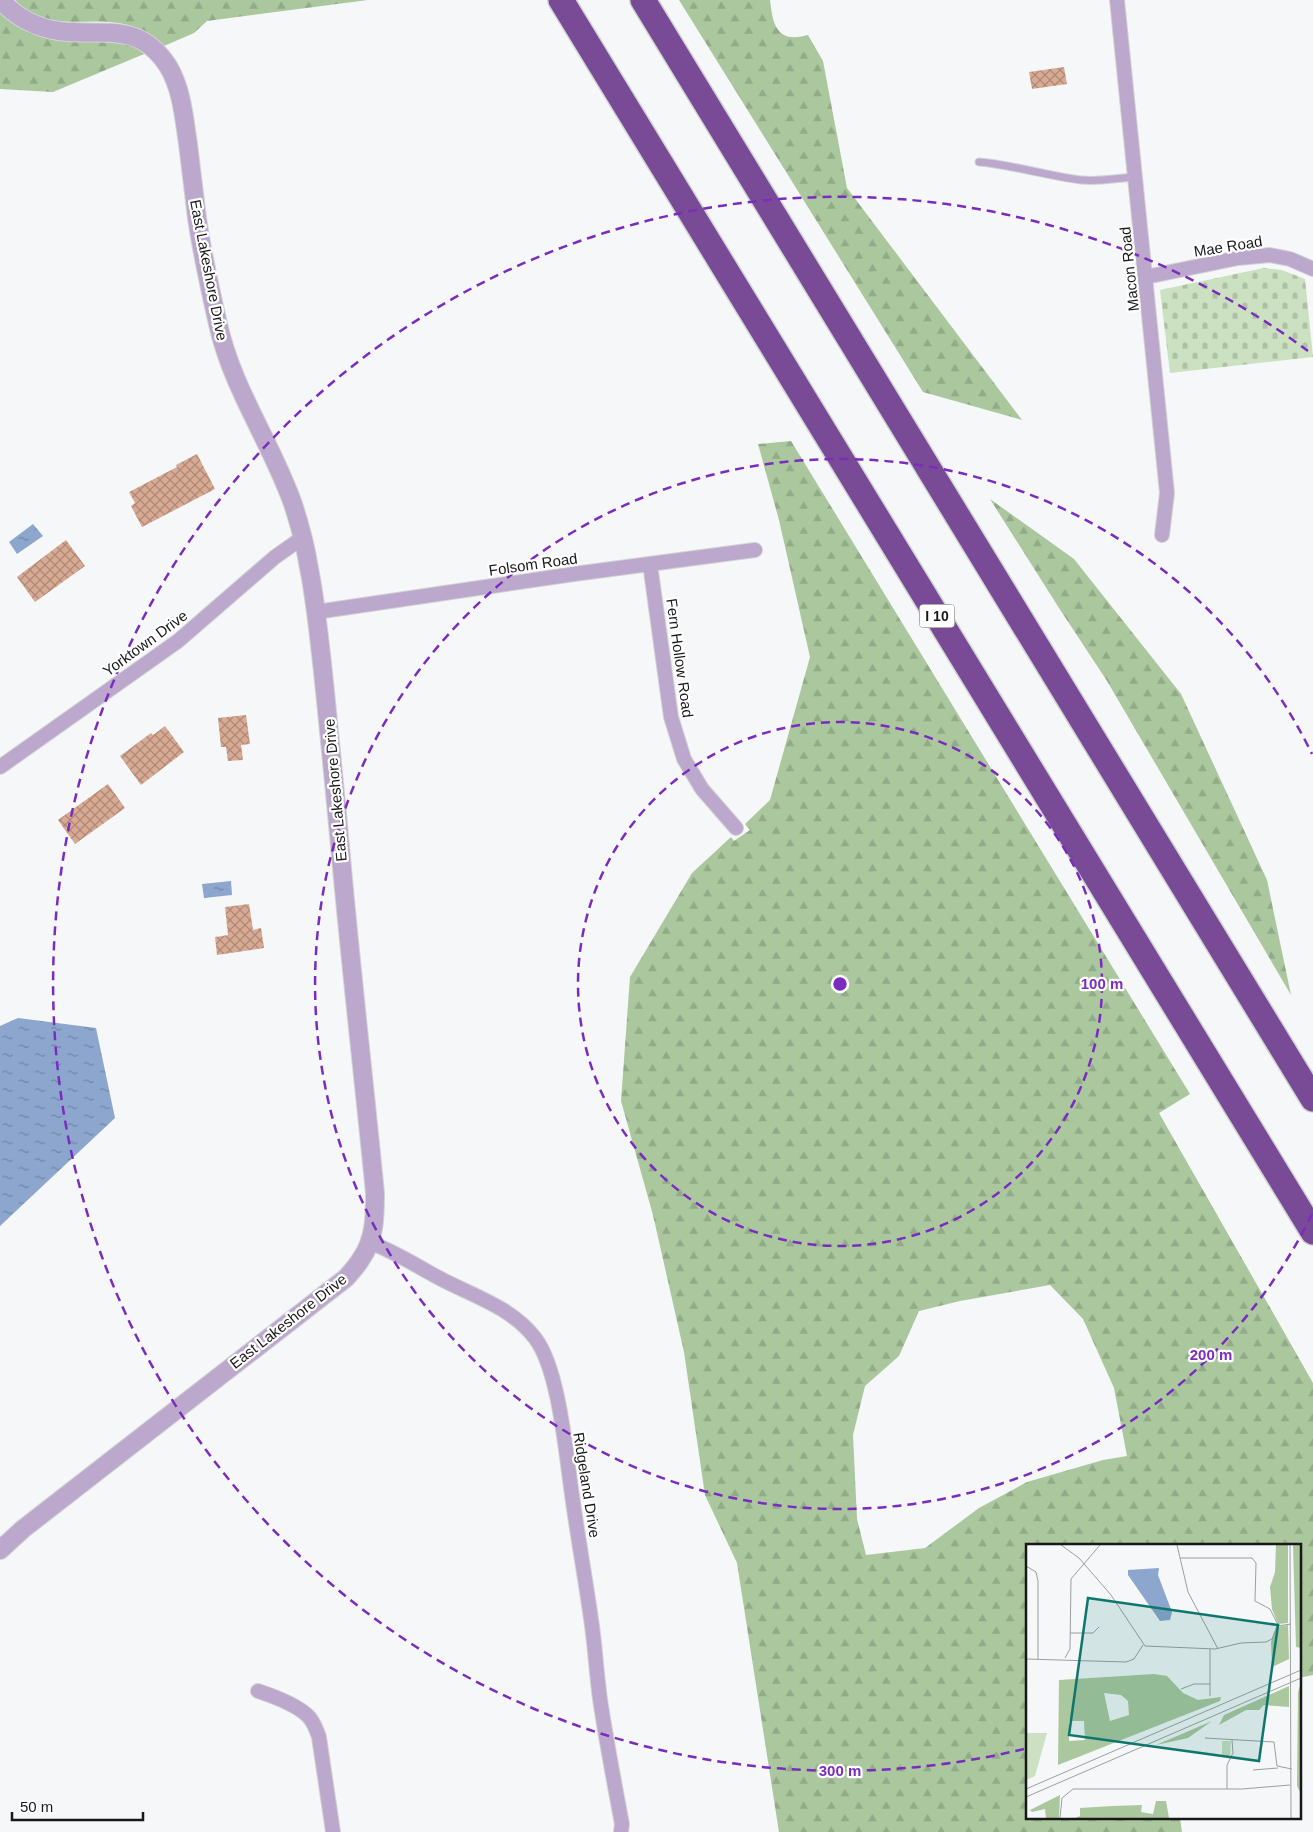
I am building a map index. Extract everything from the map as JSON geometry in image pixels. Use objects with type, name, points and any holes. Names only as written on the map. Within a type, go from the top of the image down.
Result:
[{"type":"highway","name":"I 10","points":[[561,0],[1313,1232]]},
{"type":"highway","points":[[643,0],[1313,1099]]},
{"type":"street","name":"East Lakeshore Drive","points":[[0,1550],[23,1529],[346,1278],[362,1259],[369,1242],[374,1225],[376,1193],[331,744],[316,612],[308,561],[293,504],[249,409],[226,352],[219,328],[204,260],[184,119],[178,91],[169,69],[158,53],[137,38],[107,31],[62,32],[46,29],[27,22],[1,0]]},
{"type":"street","name":"Macon Road","points":[[1117,0],[1167,493],[1162,535]]},
{"type":"street","name":"Mae Road","points":[[1146,277],[1238,258],[1270,255],[1290,259],[1313,269]]},
{"type":"street","name":"Yorktown Drive","points":[[0,767],[178,641],[275,557],[302,538]]},
{"type":"street","name":"Folsom Road","points":[[316,612],[755,550]]},
{"type":"street","name":"Fern Hollow Road","points":[[650,564],[670,717],[684,759],[697,781],[736,828]]},
{"type":"street","name":"Ridgeland Drive","points":[[369,1242],[390,1250],[512,1315],[530,1332],[545,1355],[554,1387],[566,1452],[592,1627],[601,1711],[622,1824],[621,1832]]},
{"type":"street","points":[[258,1691],[278,1698],[307,1714],[314,1724],[318,1737],[333,1832]]},
{"type":"lane","points":[[979,162],[1001,164],[1037,173],[1083,180],[1136,177]]},
{"type":"green space","points":[[15,0],[368,0],[207,21],[194,33],[164,46],[147,33],[128,25],[113,22],[55,21],[42,18],[28,11]]},
{"type":"green space","points":[[679,0],[770,0],[774,23],[780,32],[793,37],[808,35],[823,61],[847,188],[1022,420],[923,392]]},
{"type":"green space","points":[[0,13],[21,28],[45,38],[62,41],[115,41],[135,48],[144,54],[53,92],[0,89]]},
{"type":"green space","points":[[1264,268],[1282,270],[1305,279],[1313,357],[1170,373],[1160,290]]},
{"type":"green space","points":[[791,441],[1190,1094],[1159,1113],[1313,1383],[1313,1675],[1300,1678],[1300,1544],[1026,1544],[1026,1820],[1180,1820],[1182,1832],[779,1832],[737,1563],[705,1495],[684,1352],[653,1215],[621,1101],[630,977],[692,873],[731,837],[734,841],[750,830],[745,824],[770,800],[810,657],[779,520],[758,444]],"holes":[[[1050,1285],[1083,1319],[1114,1388],[1127,1456],[1103,1460],[1027,1482],[979,1508],[925,1548],[866,1555],[857,1519],[853,1435],[865,1386],[899,1356],[919,1311],[960,1301]]]},
{"type":"green space","points":[[990,499],[1074,559],[1181,694],[1267,880],[1291,995],[1107,681]]},
{"type":"water","points":[[33,524],[43,536],[17,554],[9,542]]},
{"type":"water","points":[[231,881],[232,895],[204,898],[202,884]]},
{"type":"water","points":[[18,1018],[96,1028],[115,1118],[0,1226],[0,1026]]},
{"type":"building","points":[[1064,67],[1067,84],[1032,89],[1029,72]]},
{"type":"building","points":[[197,454],[215,489],[142,527],[131,506],[135,503],[129,492],[177,467],[176,465]]},
{"type":"building","points":[[66,540],[85,566],[35,602],[17,577]]},
{"type":"building","points":[[246,715],[250,744],[241,745],[243,760],[228,761],[226,747],[221,747],[218,718]]},
{"type":"building","points":[[165,726],[184,752],[141,785],[120,756],[151,733],[153,735]]},
{"type":"building","points":[[108,784],[125,808],[75,844],[58,820]]},
{"type":"building","points":[[249,904],[253,930],[261,928],[264,948],[217,955],[215,937],[228,935],[225,907]]}]
